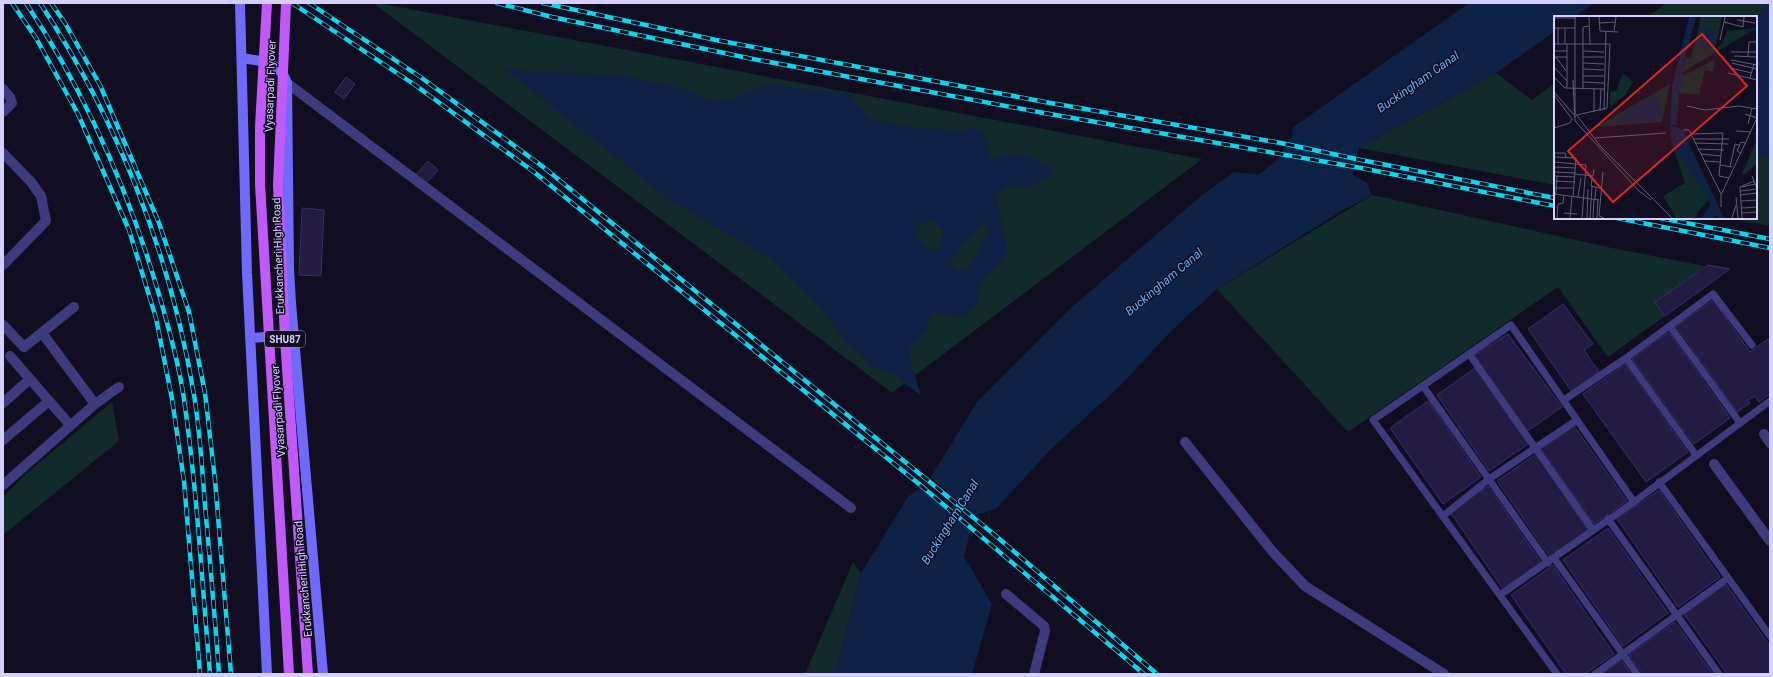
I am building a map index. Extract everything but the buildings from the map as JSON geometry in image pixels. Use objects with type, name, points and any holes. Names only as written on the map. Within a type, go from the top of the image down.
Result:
[{"type":"main road","name":"Vyasarpadi Flyover","points":[[267,3],[260,126],[260,184],[289,674]]},
{"type":"main road","name":"Vyasarpadi Flyover","points":[[286,3],[278,185],[286,340],[308,674]]},
{"type":"street","points":[[240,3],[243,58],[247,273],[267,674]]},
{"type":"street","points":[[243,58],[275,65],[284,74],[287,83],[851,508]]},
{"type":"street","name":"Erukkancheri High Road","points":[[287,83],[289,269],[323,674]]},
{"type":"street","points":[[3,89],[10,97],[12,103],[3,112]]},
{"type":"street","points":[[3,153],[17,165],[40,196],[46,221],[3,265]]},
{"type":"street","points":[[70,425],[30,379],[7,359],[74,307]]},
{"type":"street","points":[[3,325],[24,347]]},
{"type":"street","points":[[42,333],[95,404]]},
{"type":"street","points":[[250,338],[294,335]]},
{"type":"street","points":[[3,403],[30,379]]},
{"type":"street","points":[[3,485],[70,425],[95,404],[119,387]]},
{"type":"street","points":[[3,440],[49,401]]},
{"type":"street","points":[[1764,434],[1770,443]]},
{"type":"street","points":[[1185,442],[1272,551],[1305,586],[1444,674]]},
{"type":"street","points":[[1714,464],[1770,541]]},
{"type":"street","points":[[1006,594],[1044,626],[1045,631],[1037,673]]},
{"type":"lane","points":[[1564,400],[1626,358],[1713,294],[1752,345]]},
{"type":"lane","points":[[1557,674],[1373,420],[1470,355],[1511,325],[1634,502]]},
{"type":"lane","points":[[1670,326],[1740,423]]},
{"type":"lane","points":[[1470,355],[1594,530]]},
{"type":"lane","points":[[1626,358],[1696,455]]},
{"type":"lane","points":[[1423,386],[1548,563]]},
{"type":"lane","points":[[1500,594],[1548,563],[1634,502],[1658,482],[1770,401]]},
{"type":"lane","points":[[1443,516],[1489,479],[1577,420]]},
{"type":"lane","points":[[1658,482],[1770,636]]},
{"type":"lane","points":[[1608,519],[1720,674]]},
{"type":"lane","points":[[1554,558],[1637,674]]},
{"type":"lane","points":[[1595,674],[1728,578]]},
{"type":"green space","points":[[373,3],[378,3],[1202,159],[892,393]]},
{"type":"green space","points":[[1667,3],[1770,3],[1770,226],[1732,219],[1757,219],[1757,16],[1648,16]]},
{"type":"green space","points":[[1496,73],[1532,100],[1554,84],[1554,185],[1359,148]]},
{"type":"green space","points":[[1372,195],[1612,248],[1705,266],[1656,302],[1665,316],[1608,357],[1558,287],[1348,432],[1217,289]]},
{"type":"green space","points":[[112,402],[119,441],[3,535],[3,497],[28,472]]},
{"type":"green space","points":[[853,562],[861,573],[836,674],[805,674]]},
{"type":"water","points":[[1469,3],[1594,3],[1575,16],[1554,16],[1554,32],[1496,73],[1359,148],[1353,175],[1367,183],[1372,195],[1341,211],[1217,289],[1171,331],[1122,384],[1049,451],[996,509],[974,515],[931,477],[977,402],[1071,308],[1201,196],[1234,172],[1258,175],[1275,162],[1293,135],[1292,128]]},
{"type":"water","points":[[1767,3],[1770,3],[1770,156],[1759,158],[1757,157],[1757,16]]},
{"type":"water","points":[[506,70],[619,75],[681,88],[713,101],[733,98],[767,85],[849,94],[870,119],[911,127],[960,131],[974,127],[985,135],[991,159],[1012,154],[1033,158],[1053,171],[1048,176],[1033,184],[1022,186],[1008,185],[996,197],[1007,248],[1000,263],[981,281],[976,306],[962,318],[933,312],[927,329],[908,350],[921,396],[892,373],[875,368],[845,341],[827,315],[771,259],[670,200]],"holes":[[[933,219],[944,232],[939,250],[928,249],[916,235],[920,224]],[[986,220],[989,233],[968,269],[956,270],[950,261]]]},
{"type":"water","points":[[923,486],[972,525],[964,556],[992,604],[972,674],[836,674],[861,573],[908,497]]},
{"type":"waterway","name":"Buckingham Canal","points":[[946,529],[971,489]]},
{"type":"railway","points":[[12,3],[36,38],[78,114],[129,230],[156,318],[172,399],[184,481],[200,674]]},
{"type":"railway","points":[[26,3],[66,68],[100,136],[142,242],[167,323],[175,353],[189,433],[210,674]]},
{"type":"railway","points":[[40,3],[94,94],[117,142],[138,191],[156,241],[171,292],[184,343],[198,422],[219,674]]},
{"type":"railway","points":[[51,3],[65,23],[100,85],[159,223],[189,312],[205,393],[215,480],[231,674]]},
{"type":"railway","points":[[292,3],[415,85],[534,172],[919,484],[1144,674]]},
{"type":"railway","points":[[309,3],[419,76],[542,166],[996,536],[1157,674]]},
{"type":"railway","points":[[497,3],[552,17],[748,58],[1044,113],[1361,168],[1554,206]]},
{"type":"railway","points":[[543,3],[716,40],[1045,102],[1281,143],[1554,198]]},
{"type":"railway","points":[[1622,219],[1770,248]]},
{"type":"railway","points":[[1665,219],[1770,239]]}]
